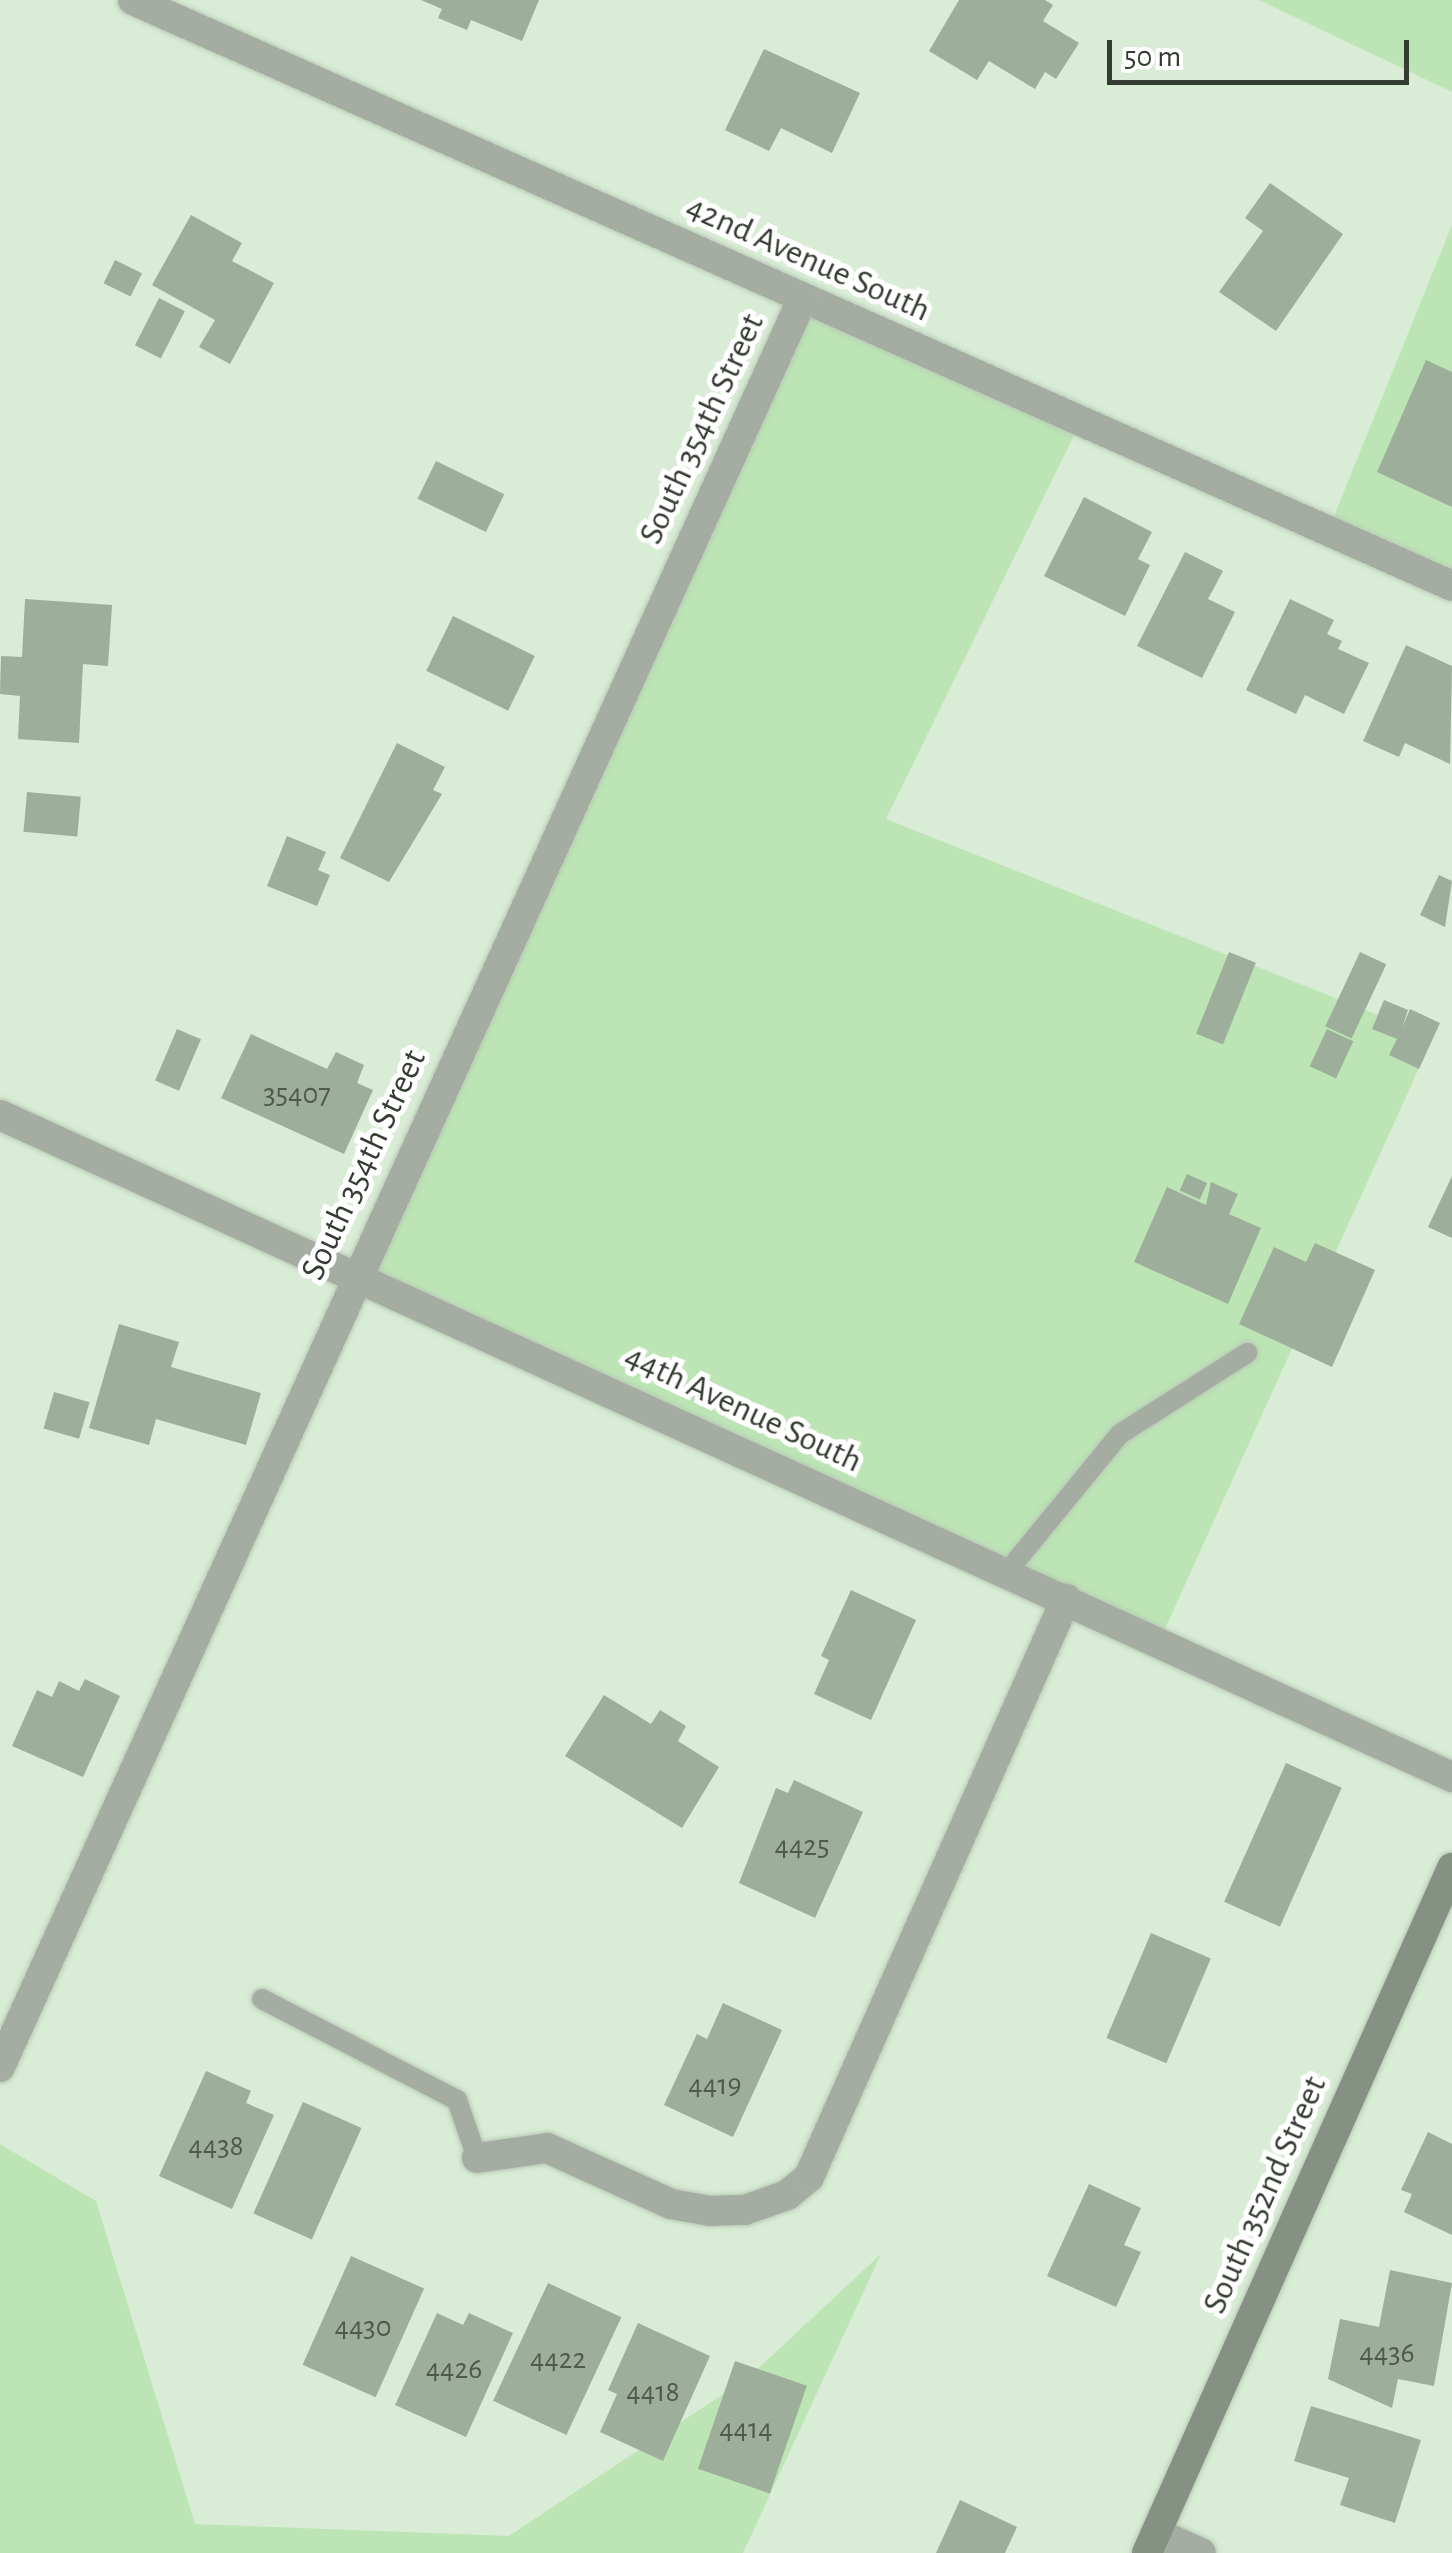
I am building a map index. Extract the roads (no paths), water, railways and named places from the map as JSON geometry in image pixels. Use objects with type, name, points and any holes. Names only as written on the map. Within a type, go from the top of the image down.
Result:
[{"type":"street","name":"42nd Avenue South","points":[[133,0],[1452,586]]},
{"type":"street","name":"South 354th Street","points":[[0,2067],[356,1272],[803,298]]},
{"type":"street","name":"44th Avenue South","points":[[0,1115],[356,1272],[1452,1776]]},
{"type":"street","points":[[477,2158],[547,2148],[671,2204],[710,2210],[745,2210],[786,2195],[809,2177],[1066,1600]]},
{"type":"street","name":"South 352nd Street","points":[[1152,2543],[1452,1868]]},
{"type":"street","points":[[1152,2543],[1201,2553]]},
{"type":"lane","points":[[1006,1572],[1120,1434],[1247,1353]]},
{"type":"lane","points":[[262,1999],[457,2100],[477,2158]]}]
